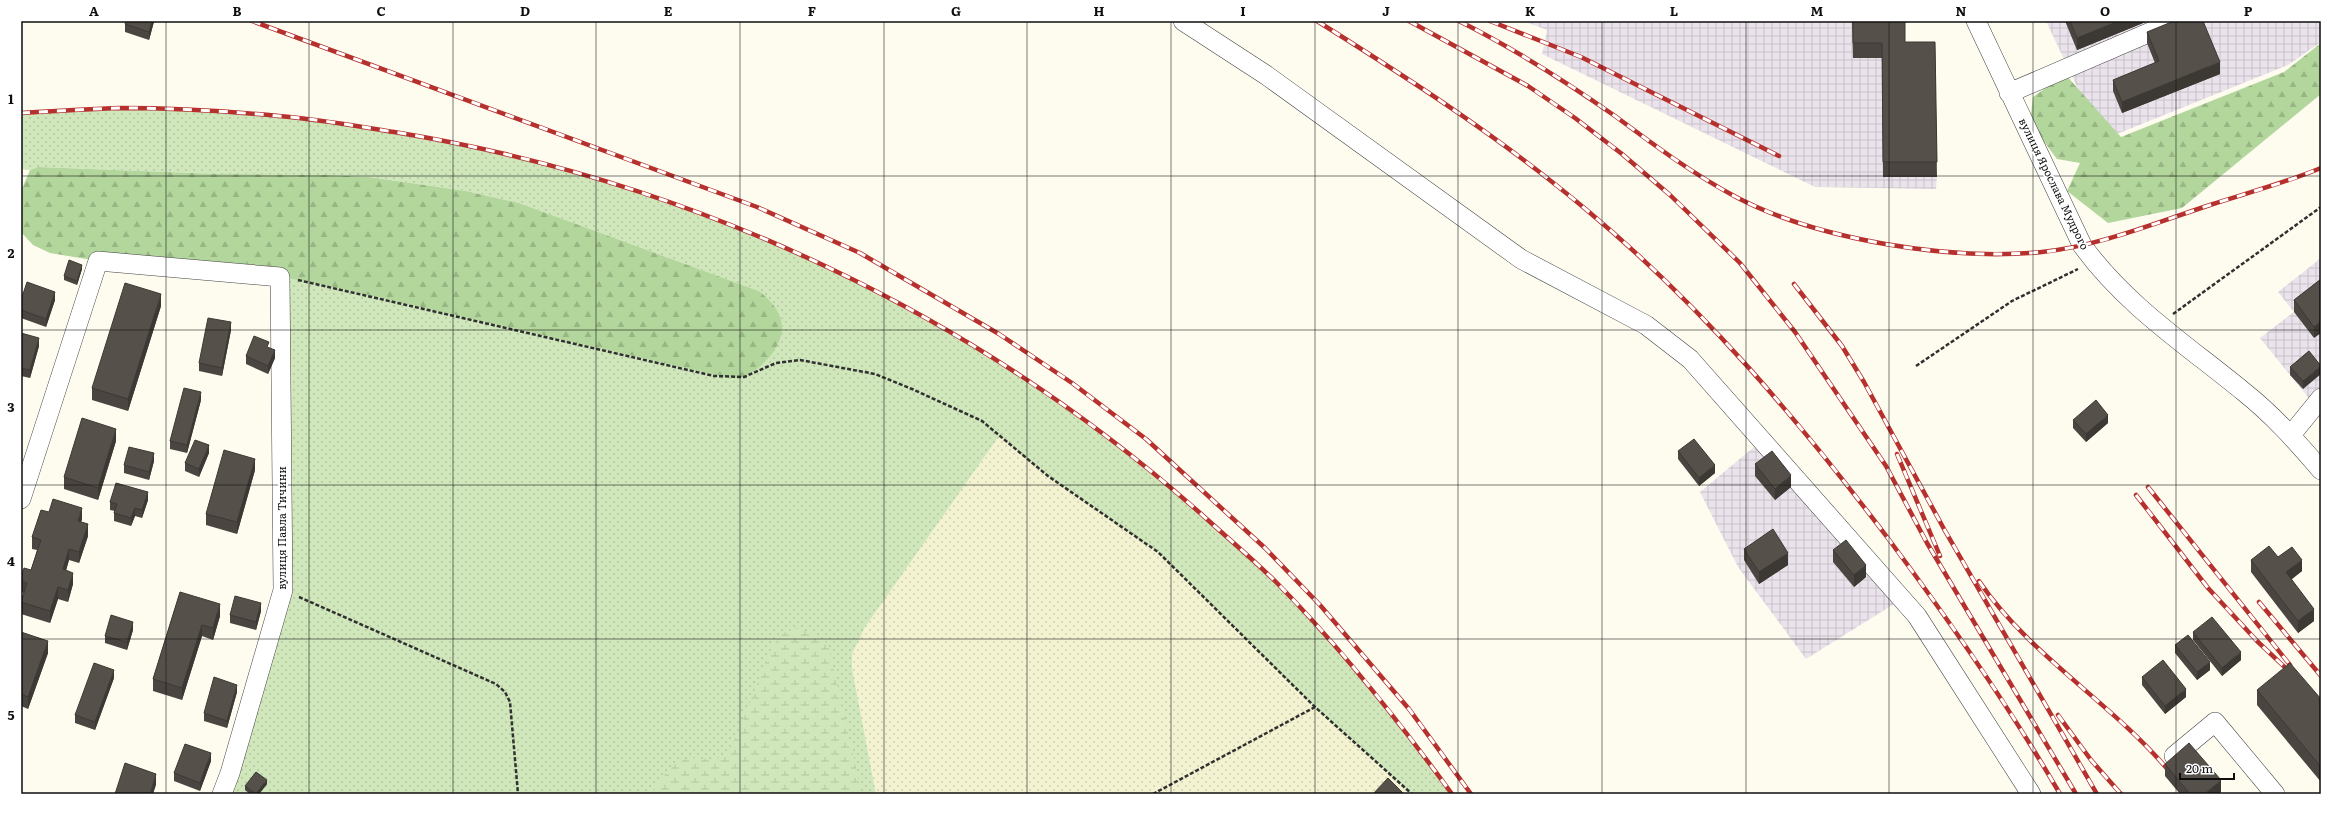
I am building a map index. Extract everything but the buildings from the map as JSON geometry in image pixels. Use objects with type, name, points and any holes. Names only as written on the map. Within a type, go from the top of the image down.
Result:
[{"type":"street","points":[[1183,21],[1266,75],[1521,259],[1646,326],[1690,359],[1918,616],[2031,794]]},
{"type":"street","name":"вулиця Ярослава Мудрого","points":[[1976,21],[2082,245],[2094,261],[2158,324],[2246,392],[2291,435],[2321,470]]},
{"type":"street","points":[[2009,93],[2176,21]]},
{"type":"street","points":[[21,499],[98,261],[280,277]]},
{"type":"street","name":"вулиця Павла Тичини","points":[[222,794],[230,773],[283,590],[280,277]]},
{"type":"street","points":[[2291,435],[2321,398]]},
{"type":"street","points":[[2174,756],[2215,722],[2275,794]]},
{"type":"path","points":[[2158,324],[2321,207]]},
{"type":"path","points":[[1916,366],[2012,301],[2094,261]]},
{"type":"path","points":[[280,277],[329,286],[714,376],[744,378],[776,363],[800,360],[875,374],[912,389],[982,422],[1048,476],[1158,552],[1315,707],[1412,794]]},
{"type":"path","points":[[283,590],[496,684],[505,692],[510,702],[518,794]]},
{"type":"path","points":[[1153,794],[1315,707]]},
{"type":"shaded area","points":[[1523,21],[1905,21],[1905,58],[1937,177],[1936,189],[1815,187],[1542,54],[1547,30]]},
{"type":"shaded area","points":[[2046,21],[2321,21],[2321,42],[2288,65],[2102,140]]},
{"type":"shaded area","points":[[2321,258],[2321,413],[2260,338],[2294,312],[2278,292]]},
{"type":"shaded area","points":[[1760,442],[1894,604],[1806,659],[1738,567],[1700,492]]},
{"type":"green space","points":[[2321,43],[2321,94],[2182,208],[2108,223],[2067,191],[2080,163],[2057,159],[2030,123],[2033,97],[2065,74],[2121,137],[2284,72]]},
{"type":"green space","points":[[115,108],[205,111],[294,118],[384,129],[473,146],[561,167],[648,193],[733,224],[815,260],[871,288],[980,351],[1033,385],[1105,436],[1174,491],[1262,569],[1323,633],[1390,712],[1452,794],[1412,794],[1315,707],[1158,552],[1048,476],[999,436],[865,627],[852,654],[852,668],[876,794],[222,794],[283,590],[280,277],[329,286],[729,378],[782,326],[774,307],[759,291],[519,203],[466,191],[369,177],[329,175],[218,174],[38,167],[30,170],[21,169],[21,113]]},
{"type":"green space","points":[[38,167],[218,174],[329,175],[369,177],[466,191],[519,203],[759,291],[778,311],[782,327],[781,335],[775,350],[758,368],[742,378],[729,378],[329,286],[280,277],[98,261],[50,253],[33,245],[21,232],[21,191],[30,170]]},
{"type":"green space","points":[[998,435],[1048,476],[1158,552],[1315,707],[1412,794],[876,794],[852,668],[852,654],[864,627]]},
{"type":"green space","points":[[797,628],[820,637],[828,644],[862,794],[651,794],[666,773],[677,763],[685,759],[693,758],[715,759],[722,756],[729,749],[736,737],[772,647],[783,633]]},
{"type":"railway","points":[[252,21],[757,207],[860,253],[999,334],[1072,383],[1146,439],[1265,548],[1320,605],[1409,709],[1471,794]]},
{"type":"railway","points":[[1317,21],[1456,112],[1524,160],[1589,212],[1631,249],[1672,287],[1711,327],[1786,410],[1890,541],[1979,665],[2041,761],[2060,794]]},
{"type":"railway","points":[[1409,21],[1528,86],[1575,118],[1622,154],[1670,195],[1740,263],[1795,332],[1886,466],[1927,543],[2076,794]]},
{"type":"railway","points":[[1459,21],[1499,42],[1577,90],[1689,169],[1736,197],[1769,212],[1805,225],[1845,236],[1885,244],[1926,250],[1967,253],[2006,254],[2064,249],[2085,245],[2127,233],[2321,168]]},
{"type":"railway","points":[[1490,21],[1581,57],[1779,156]]},
{"type":"railway","points":[[21,113],[121,108],[200,110],[308,119],[394,132],[506,154],[617,185],[724,223],[829,268],[931,321],[1028,381],[1121,447],[1209,521],[1269,575],[1324,633],[1390,712],[1452,794]]},
{"type":"railway","points":[[1794,284],[1842,346],[1864,382],[1944,529],[2097,794]]},
{"type":"railway","points":[[1897,454],[1940,556]]},
{"type":"railway","points":[[2148,487],[2290,665]]},
{"type":"railway","points":[[2136,495],[2208,588],[2257,641],[2293,675]]},
{"type":"railway","points":[[1979,581],[1999,608],[2022,633],[2122,723],[2169,771]]},
{"type":"railway","points":[[2259,602],[2321,676]]},
{"type":"railway","points":[[2058,715],[2091,760],[2121,794]]}]
